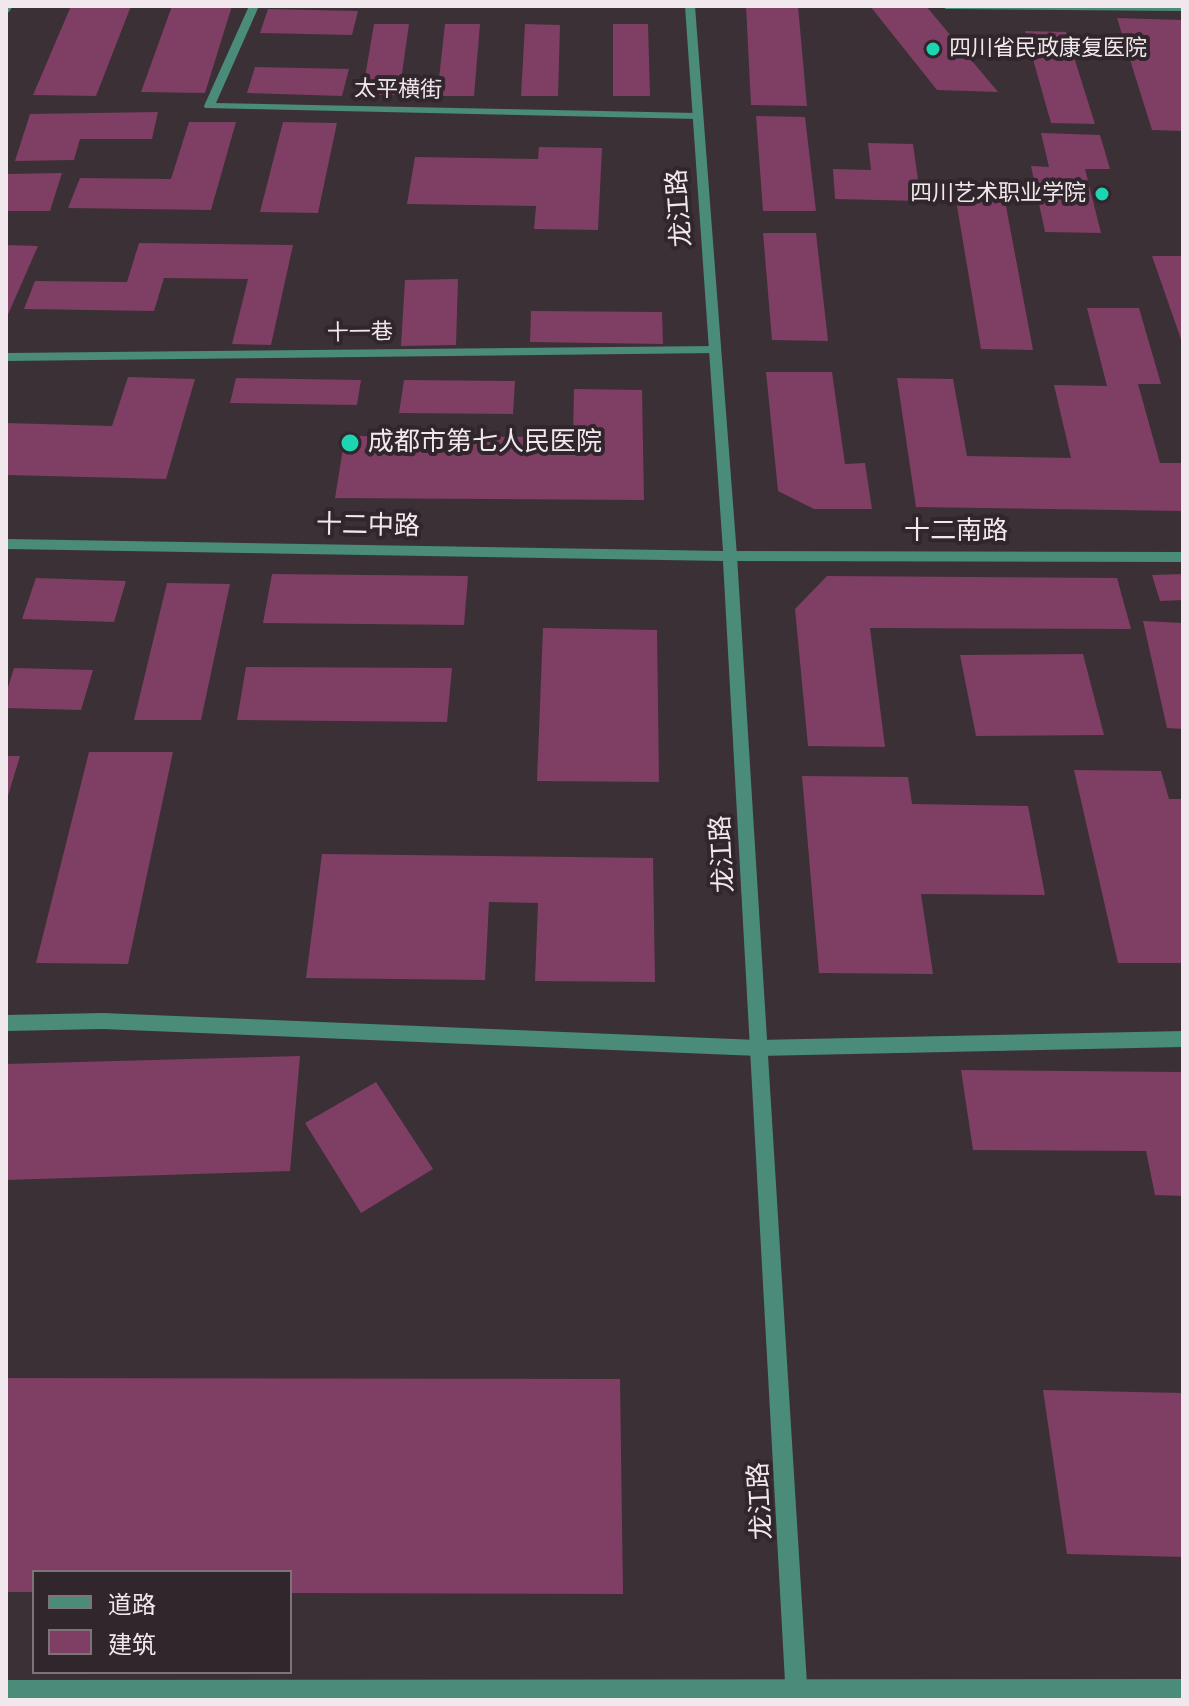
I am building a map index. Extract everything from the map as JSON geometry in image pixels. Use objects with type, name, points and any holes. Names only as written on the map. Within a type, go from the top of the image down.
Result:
[{"type":"street","name":"太平横街","points":[[254,6],[209,106],[697,116]]},
{"type":"street","name":"龙江路","points":[[690,6],[730,556],[797,1696]]},
{"type":"street","points":[[946,6],[1183,8]]},
{"type":"street","name":"十一巷","points":[[6,357],[714,350]]},
{"type":"street","name":"十二中路","points":[[6,544],[730,556]]},
{"type":"street","name":"十二南路","points":[[730,556],[1183,557]]},
{"type":"street","points":[[6,1023],[103,1021],[758,1048],[1183,1039]]},
{"type":"street","points":[[6,1691],[797,1696],[1183,1690]]},
{"type":"building","points":[[71,6],[131,6],[96,96],[33,95]]},
{"type":"building","points":[[172,6],[232,6],[205,93],[141,92]]},
{"type":"building","points":[[746,6],[798,6],[807,106],[751,105]]},
{"type":"building","points":[[870,6],[926,6],[998,92],[937,90]]},
{"type":"building","points":[[268,9],[358,11],[352,35],[260,33]]},
{"type":"building","points":[[1117,18],[1183,20],[1183,131],[1152,130]]},
{"type":"building","points":[[374,24],[409,24],[399,95],[362,95]]},
{"type":"building","points":[[445,24],[480,24],[474,96],[437,96]]},
{"type":"building","points":[[525,24],[560,25],[558,96],[521,96]]},
{"type":"building","points":[[613,24],[648,24],[650,96],[613,96]]},
{"type":"building","points":[[1025,31],[1066,32],[1095,124],[1051,123]]},
{"type":"building","points":[[255,67],[349,69],[342,96],[247,93]]},
{"type":"building","points":[[158,112],[152,139],[80,139],[74,160],[15,161],[30,114]]},
{"type":"building","points":[[756,116],[805,117],[816,211],[763,211]]},
{"type":"building","points":[[189,122],[236,122],[211,210],[68,208],[80,178],[171,179]]},
{"type":"building","points":[[283,122],[337,123],[318,213],[260,212]]},
{"type":"building","points":[[1041,133],[1100,135],[1110,169],[1085,169],[1101,233],[1045,232],[1031,166],[1049,167]]},
{"type":"building","points":[[868,143],[913,144],[921,201],[835,199],[833,169],[871,170]]},
{"type":"building","points":[[539,147],[602,148],[598,230],[534,229],[536,206],[407,204],[415,157],[538,159]]},
{"type":"building","points":[[62,173],[50,211],[6,211],[6,174]]},
{"type":"building","points":[[956,200],[1005,201],[1033,350],[981,349]]},
{"type":"building","points":[[763,233],[816,233],[828,341],[772,340]]},
{"type":"building","points":[[139,243],[293,245],[271,345],[232,344],[248,279],[164,278],[154,311],[24,309],[35,281],[127,282]]},
{"type":"building","points":[[6,245],[38,246],[6,319]]},
{"type":"building","points":[[1152,256],[1183,256],[1183,345]]},
{"type":"building","points":[[458,279],[456,345],[401,346],[405,280]]},
{"type":"building","points":[[1087,308],[1139,308],[1161,384],[1138,384],[1160,463],[1183,463],[1183,511],[916,507],[897,378],[953,379],[967,456],[1071,458],[1054,385],[1107,386]]},
{"type":"building","points":[[531,311],[662,312],[663,344],[530,342]]},
{"type":"building","points":[[766,372],[832,372],[845,464],[865,463],[872,509],[814,509],[778,491]]},
{"type":"building","points":[[128,377],[195,379],[166,479],[6,475],[6,423],[112,426]]},
{"type":"building","points":[[236,378],[361,380],[357,405],[230,403]]},
{"type":"building","points":[[404,380],[515,381],[513,414],[399,413]]},
{"type":"building","points":[[574,389],[642,390],[644,500],[335,498],[345,436],[573,437]]},
{"type":"building","points":[[272,574],[468,576],[464,625],[263,623]]},
{"type":"building","points":[[1183,574],[1183,600],[1160,601],[1152,575]]},
{"type":"building","points":[[827,576],[1117,578],[1131,629],[870,628],[885,747],[808,746],[795,609]]},
{"type":"building","points":[[36,578],[126,581],[114,622],[22,619]]},
{"type":"building","points":[[167,583],[230,584],[201,720],[134,720]]},
{"type":"building","points":[[1143,621],[1183,623],[1183,729],[1167,728]]},
{"type":"building","points":[[543,628],[657,630],[659,782],[537,781]]},
{"type":"building","points":[[1083,654],[1104,735],[976,736],[960,655]]},
{"type":"building","points":[[246,667],[452,668],[447,722],[237,720]]},
{"type":"building","points":[[14,668],[93,670],[81,710],[6,708],[6,694]]},
{"type":"building","points":[[89,752],[173,752],[128,964],[36,963]]},
{"type":"building","points":[[6,756],[20,756],[7,799],[6,799]]},
{"type":"building","points":[[1074,770],[1161,771],[1169,799],[1183,799],[1183,963],[1118,963]]},
{"type":"building","points":[[802,776],[908,777],[912,804],[1028,806],[1045,895],[921,894],[933,974],[819,973]]},
{"type":"building","points":[[322,854],[653,858],[655,982],[535,981],[538,903],[489,902],[485,980],[306,978]]},
{"type":"building","points":[[300,1056],[290,1171],[6,1180],[6,1064]]},
{"type":"building","points":[[961,1070],[1183,1072],[1183,1196],[1155,1195],[1146,1151],[973,1150]]},
{"type":"building","points":[[376,1082],[433,1169],[361,1213],[305,1123]]},
{"type":"building","points":[[6,1378],[620,1379],[623,1594],[292,1593],[292,1570],[32,1570],[32,1592],[6,1592]]},
{"type":"building","points":[[1043,1390],[1183,1393],[1183,1557],[1067,1554]]},
{"type":"place","name":"四川省民政康复医院","points":[[933,49]]},
{"type":"place","name":"四川艺术职业学院","points":[[1102,194]]},
{"type":"place","name":"成都市第七人民医院","points":[[350,443]]}]
